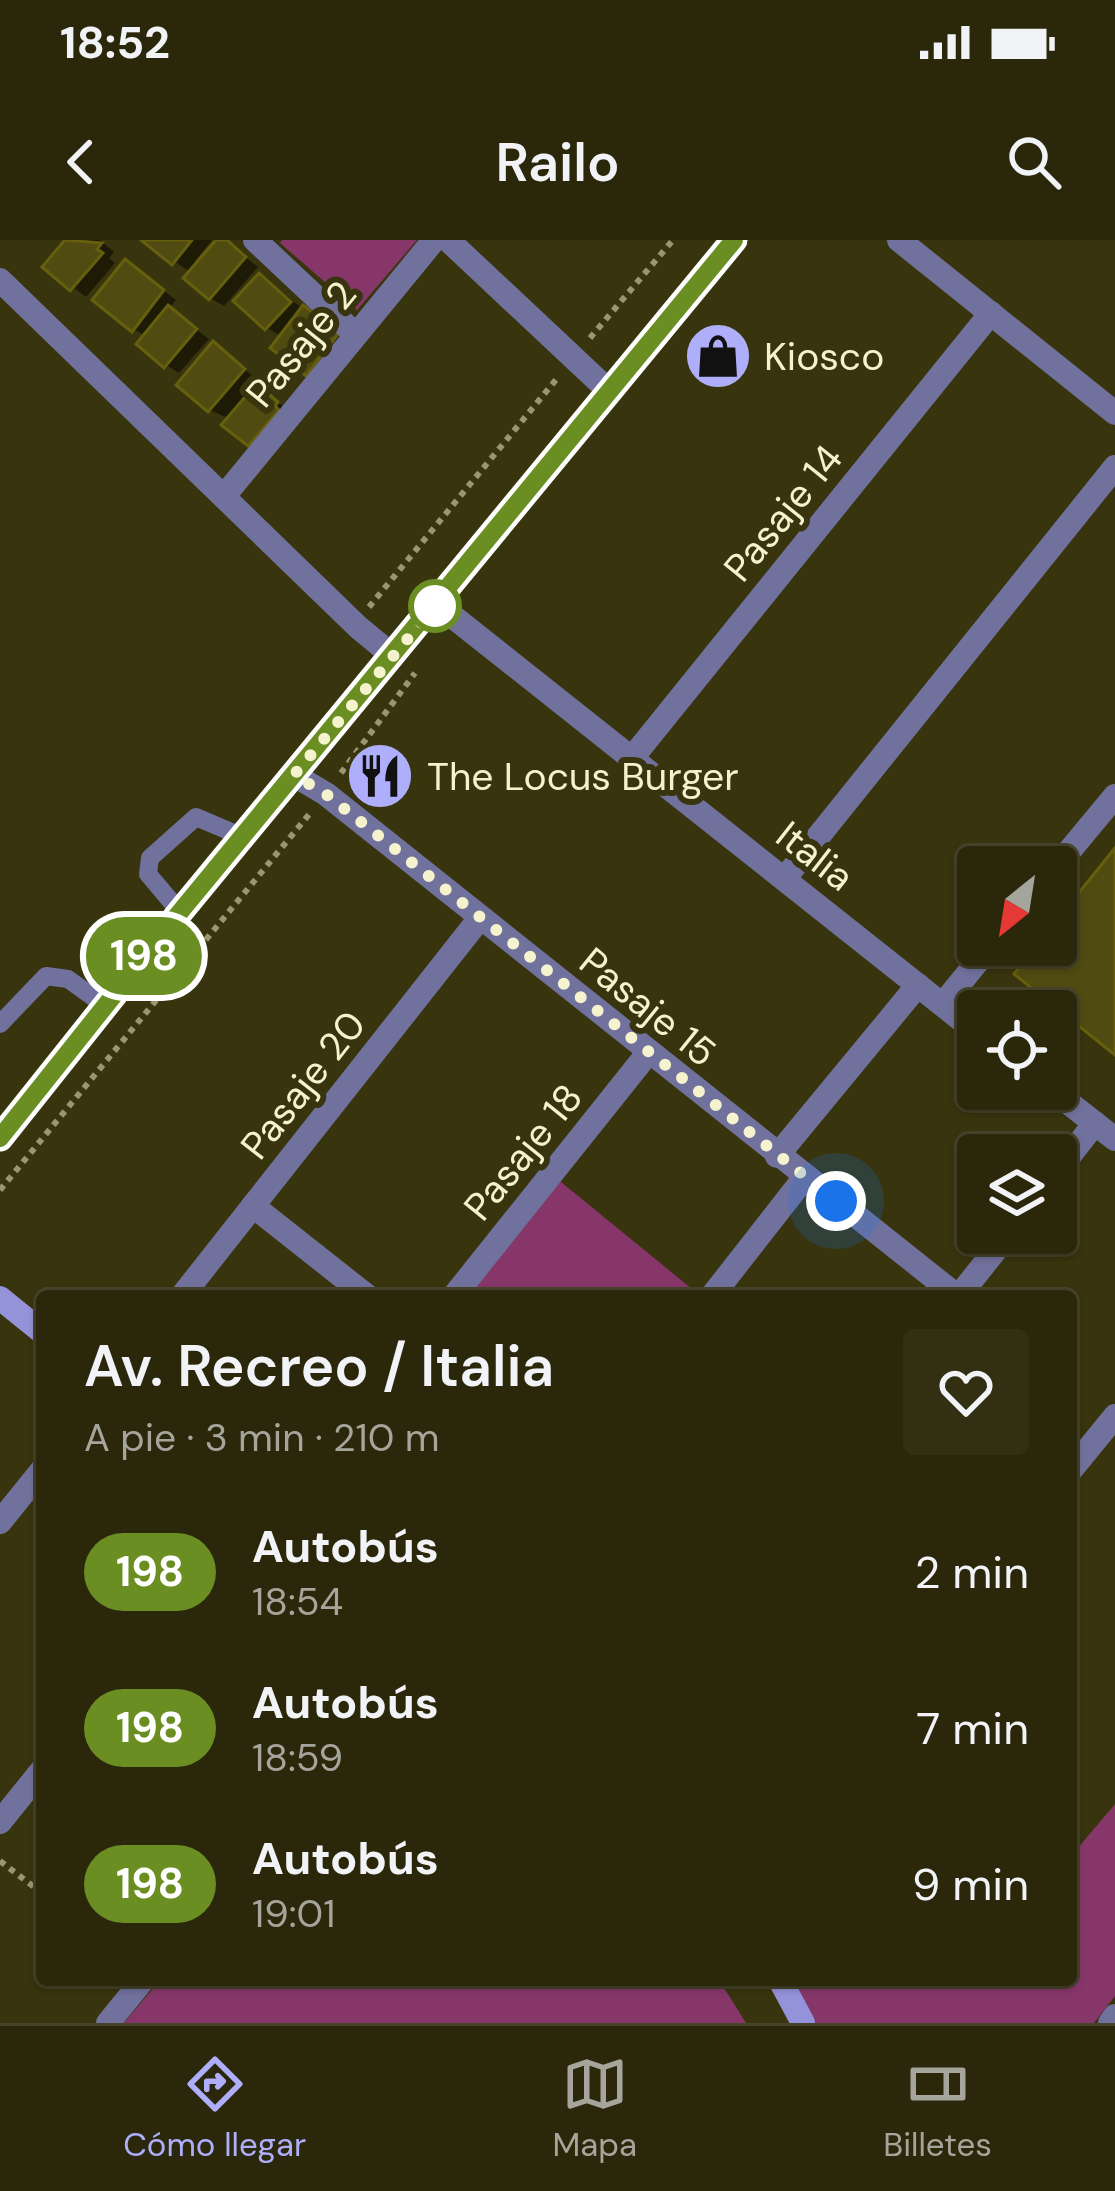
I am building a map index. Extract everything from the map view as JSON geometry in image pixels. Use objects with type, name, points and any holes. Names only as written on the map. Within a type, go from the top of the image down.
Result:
[{"type":"street","points":[[255,240],[355,334]]},
{"type":"street","name":"Pasaje 2","points":[[224,495],[434,240]]},
{"type":"street","points":[[448,240],[610,392]]},
{"type":"street","points":[[0,1138],[180,912],[734,240]]},
{"type":"street","points":[[899,240],[1115,413]]},
{"type":"street","points":[[0,280],[358,627],[394,656]]},
{"type":"street","name":"Pasaje 14","points":[[632,758],[991,314]]},
{"type":"street","points":[[785,878],[1115,467]]},
{"type":"street","name":"Italia","points":[[437,604],[957,1016]]},
{"type":"street","name":"Pasaje 15","points":[[294,775],[326,794],[950,1290]]},
{"type":"street","points":[[1073,846],[1115,796]]},
{"type":"street","name":"Pasaje 20","points":[[187,1290],[480,918]]},
{"type":"street","points":[[943,1004],[975,966]]},
{"type":"street","points":[[777,1156],[918,985]]},
{"type":"street","name":"Pasaje 18","points":[[459,1290],[648,1053]]},
{"type":"street","points":[[1077,1109],[1105,1131],[1077,1155]]},
{"type":"street","points":[[717,1290],[806,1178]]},
{"type":"street","points":[[253,1206],[359,1290]]},
{"type":"street","points":[[963,1290],[992,1254]]},
{"type":"street","points":[[0,1298],[36,1327]]},
{"type":"street","points":[[1077,1463],[1115,1416]]},
{"type":"street","points":[[0,1522],[36,1477]]},
{"type":"street","points":[[0,1822],[36,1777]]},
{"type":"street","points":[[108,2023],[138,1986]]},
{"type":"street","points":[[784,1986],[803,2023]]},
{"type":"lane","points":[[180,912],[148,874],[150,858],[196,817],[243,837]]},
{"type":"lane","points":[[0,1024],[46,976],[68,979],[104,1005]]},
{"type":"path","points":[[368,608],[673,240]]},
{"type":"path","points":[[0,1190],[326,794],[426,658]]},
{"type":"path","points":[[0,1861],[36,1888]]},
{"type":"shaded area","points":[[282,240],[417,240],[357,310]]},
{"type":"shaded area","points":[[556,1178],[693,1290],[464,1290]]},
{"type":"shaded area","points":[[1115,1804],[1115,1996],[1094,2023],[810,2023],[792,1986],[1077,1986],[1077,1849]]},
{"type":"shaded area","points":[[155,1986],[723,1986],[746,2023],[124,2023]]},
{"type":"building","points":[[65,240],[102,243],[97,249],[103,253],[70,291],[42,267]]},
{"type":"building","points":[[141,240],[192,240],[172,265]]},
{"type":"building","points":[[216,240],[227,240],[246,257],[209,300],[183,278]]},
{"type":"building","points":[[125,259],[164,290],[132,332],[92,300]]},
{"type":"building","points":[[259,273],[291,302],[265,330],[233,301]]},
{"type":"building","points":[[168,305],[197,329],[164,368],[136,344]]},
{"type":"building","points":[[303,305],[339,333],[306,376],[270,348]]},
{"type":"building","points":[[213,341],[245,369],[208,412],[176,385]]},
{"type":"building","points":[[262,388],[278,402],[279,410],[248,446],[221,425],[250,391],[256,396]]},
{"type":"building","points":[[1115,848],[1115,1055],[1077,1025],[1077,990],[1034,990],[1014,974],[1020,966],[1077,966],[1077,895]]},
{"type":"bus line","name":"198","points":[[0,1138],[180,912],[734,240]]},
{"type":"place","name":"Kiosco","points":[[718,356]]},
{"type":"place","name":"The Locus Burger","points":[[380,776]]},
{"type":"route","points":[[435,606],[294,775],[326,794],[836,1201]]}]
